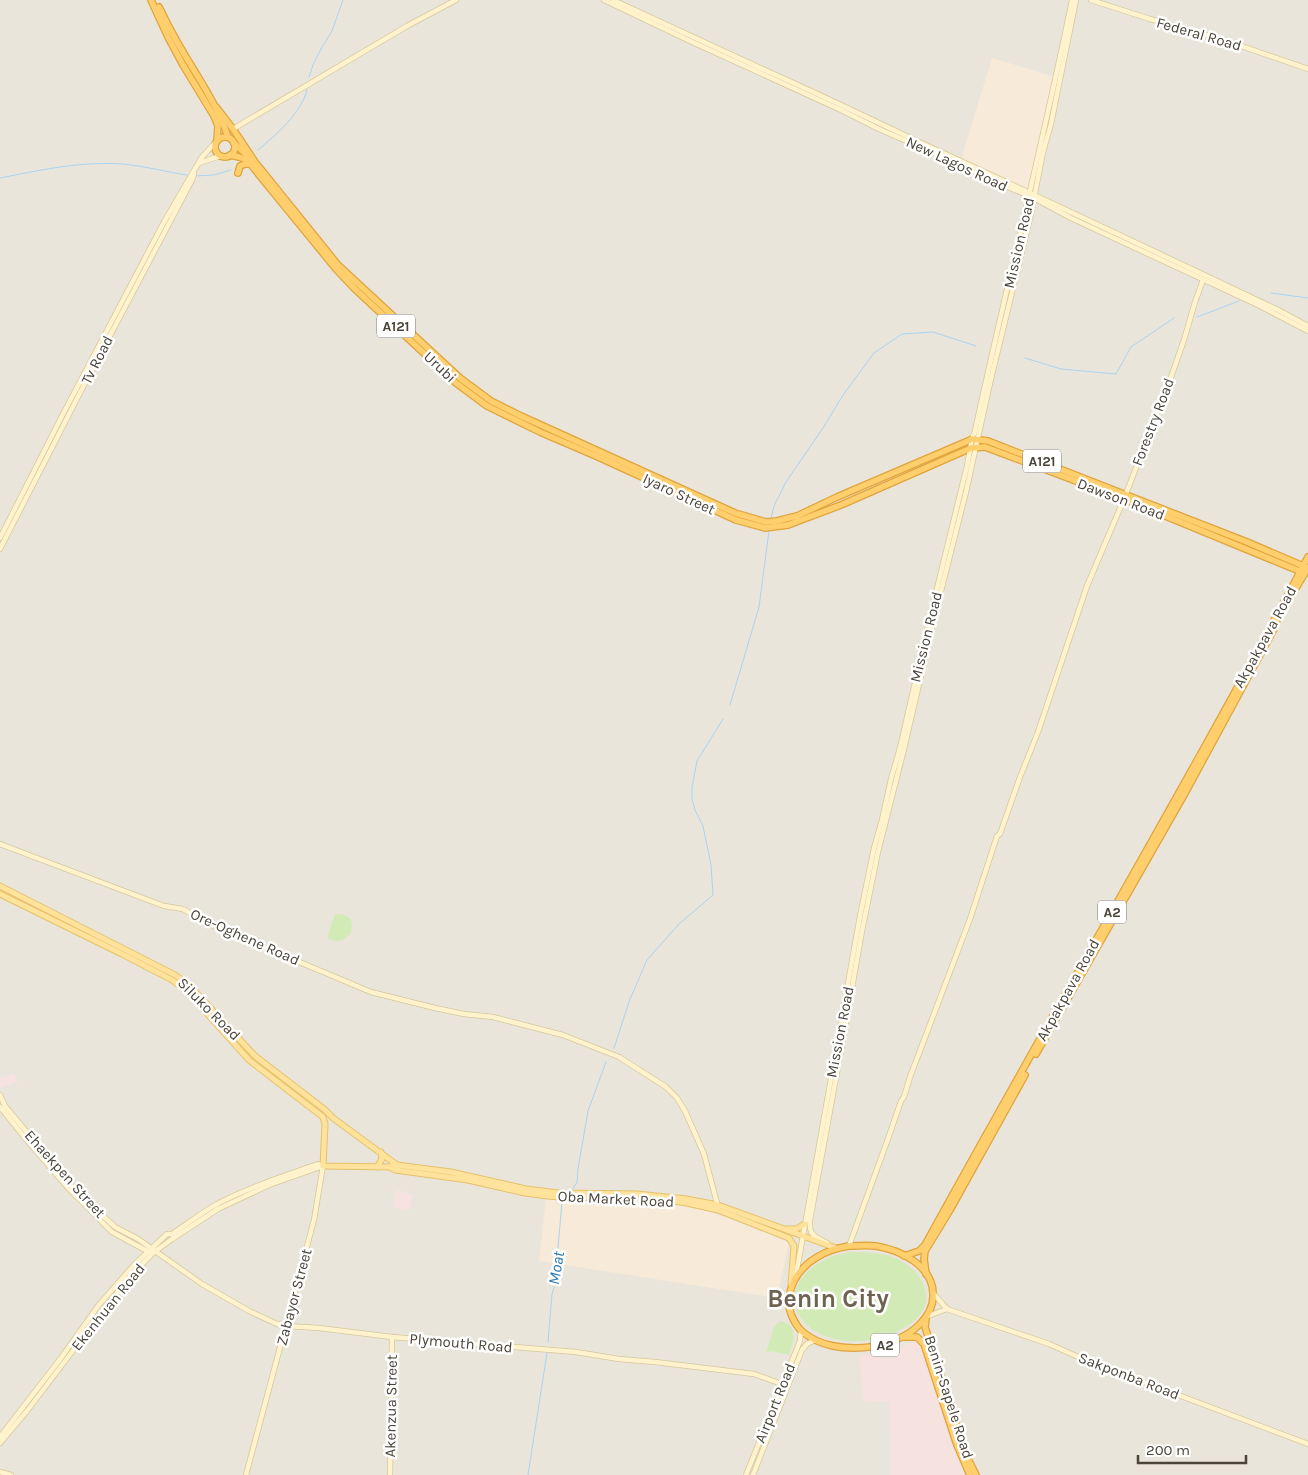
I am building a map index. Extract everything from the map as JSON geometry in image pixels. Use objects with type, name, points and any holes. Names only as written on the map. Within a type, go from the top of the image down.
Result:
[{"type":"highway","points":[[151,0],[172,44],[214,116],[218,126],[215,151],[220,156]]},
{"type":"highway","name":"A121","points":[[155,0],[170,30],[216,107],[228,137],[253,163]]},
{"type":"highway","name":"A121","points":[[216,107],[233,129],[253,163]]},
{"type":"highway","points":[[216,142],[222,137],[228,137]]},
{"type":"highway","points":[[230,155],[234,149],[234,143]]},
{"type":"highway","name":"A121","points":[[220,156],[230,155]]},
{"type":"highway","name":"Urubi","points":[[230,155],[253,163],[262,170],[338,264],[460,378],[491,401],[597,453]]},
{"type":"highway","points":[[238,173],[240,166],[253,163]]},
{"type":"highway","name":"Urubi","points":[[253,163],[336,269],[456,383],[487,406],[540,432],[597,453]]},
{"type":"highway","name":"A121","points":[[765,525],[797,516],[975,439]]},
{"type":"highway","name":"Dawson Road","points":[[975,439],[988,440],[1306,569]]},
{"type":"highway","name":"A121","points":[[765,525],[772,528],[788,525],[841,505],[974,447]]},
{"type":"highway","name":"Dawson Road","points":[[974,447],[985,447],[1074,481],[1125,496]]},
{"type":"highway","name":"Iyaro Street","points":[[597,453],[736,520],[765,525]]},
{"type":"highway","name":"Akpakpava Road","points":[[904,1256],[919,1251],[925,1245],[1060,1002],[1306,569],[1308,557]]},
{"type":"highway","name":"Akpakpava Road","points":[[926,1274],[924,1259],[926,1251],[1184,795],[1274,629],[1278,616],[1306,569]]},
{"type":"highway","name":"A2","points":[[927,1317],[902,1338],[886,1344],[854,1348],[834,1345],[815,1340],[796,1324],[789,1309],[791,1286],[803,1268],[813,1259],[833,1247],[874,1246],[894,1251],[916,1262],[926,1274],[934,1293]]},
{"type":"highway","points":[[927,1317],[934,1293]]},
{"type":"highway","name":"Benin-Sapele Road","points":[[927,1317],[925,1326],[962,1442],[976,1475]]},
{"type":"highway","name":"Benin-Sapele Road","points":[[902,1338],[917,1337],[924,1344],[957,1445],[970,1475]]},
{"type":"main road","name":"Siluko Road","points":[[0,886],[176,975],[190,985],[255,1056],[333,1118],[396,1164]]},
{"type":"main road","points":[[2,895],[7,890]]},
{"type":"main road","name":"Siluko Road","points":[[2,895],[172,980],[195,1000],[249,1060],[323,1117]]},
{"type":"main road","name":"Zabayor Street","points":[[323,1117],[325,1124],[323,1166]]},
{"type":"main road","points":[[377,1167],[382,1160],[382,1152]]},
{"type":"main road","name":"Oba Market Road","points":[[396,1164],[451,1172],[526,1189],[558,1193],[658,1195],[718,1208],[833,1247]]},
{"type":"main road","name":"Ekenhuan Road","points":[[323,1166],[390,1167],[396,1164]]},
{"type":"main road","name":"Oba Market Road","points":[[390,1167],[395,1170],[468,1180],[540,1195],[572,1198],[637,1197],[718,1208],[789,1238],[794,1246],[791,1286]]},
{"type":"main road","points":[[784,1229],[796,1229],[806,1224]]},
{"type":"street","points":[[233,129],[407,26],[456,0]]},
{"type":"street","name":"New Lagos Road","points":[[604,0],[989,179],[1032,195],[1071,218],[1308,331]]},
{"type":"street","name":"New Lagos Road","points":[[614,0],[791,81],[1278,310],[1308,326]]},
{"type":"street","name":"Mission Road","points":[[1032,195],[1072,0]]},
{"type":"street","name":"Mission Road","points":[[833,1247],[812,1235],[810,1220],[862,931],[878,852],[904,749],[1042,152],[1051,124],[1076,0]]},
{"type":"street","name":"Federal Road","points":[[1091,0],[1226,41],[1308,69]]},
{"type":"street","name":"Tv Road","points":[[0,538],[160,229],[204,154],[216,142]]},
{"type":"street","points":[[199,163],[220,156]]},
{"type":"street","name":"Tv Road","points":[[0,549],[192,180],[194,172]]},
{"type":"street","name":"Forestry Road","points":[[849,1246],[901,1101],[970,920],[997,836],[1000,834],[1038,732],[1087,586],[1125,496],[1184,340],[1194,302],[1204,280]]},
{"type":"street","points":[[72,397],[77,399]]},
{"type":"street","name":"Mission Road","points":[[796,1276],[860,916],[874,848],[974,447]]},
{"type":"street","name":"Ore-Oghene Road","points":[[0,844],[164,906],[183,909],[210,925],[371,992],[464,1014],[492,1017],[578,1040],[620,1058],[666,1086],[677,1098],[685,1111],[704,1154],[718,1208]]},
{"type":"street","name":"Ehaekpen Street","points":[[0,1095],[5,1106],[74,1189],[114,1227],[138,1239],[153,1251]]},
{"type":"street","name":"Ehaekpen Street","points":[[0,1107],[70,1190],[112,1232],[153,1251]]},
{"type":"street","name":"Ekenhuan Road","points":[[0,1437],[61,1358],[98,1306],[134,1265],[218,1209],[269,1185],[323,1166]]},
{"type":"street","name":"Zabayor Street","points":[[246,1475],[314,1220],[323,1166]]},
{"type":"street","name":"Ekenhuan Road","points":[[0,1443],[27,1411],[126,1281],[153,1251]]},
{"type":"street","name":"Plymouth Road","points":[[153,1251],[202,1284],[249,1312],[286,1326],[503,1347],[576,1352],[620,1359],[754,1374],[782,1384]]},
{"type":"street","points":[[927,1317],[946,1309],[934,1293]]},
{"type":"street","name":"Sakponba Road","points":[[946,1309],[1049,1344],[1083,1359],[1308,1444]]},
{"type":"street","name":"Airport Road","points":[[746,1475],[800,1341],[801,1330]]},
{"type":"street","name":"Akenzua Street","points":[[390,1475],[392,1337]]},
{"type":"street","name":"Airport Road","points":[[753,1475],[802,1350],[815,1340]]},
{"type":"street","points":[[0,1472],[11,1475]]},
{"type":"shaded area","points":[[0,0],[1308,0],[1308,1475],[0,1475]]},
{"type":"shaded area","points":[[992,58],[1059,78],[1032,195],[960,163]]},
{"type":"shaded area","points":[[14,1073],[17,1082],[0,1088],[0,1078]]},
{"type":"shaded area","points":[[397,1190],[413,1195],[408,1211],[392,1206]]},
{"type":"shaded area","points":[[546,1198],[573,1201],[648,1201],[704,1210],[753,1227],[789,1243],[777,1298],[539,1261]]},
{"type":"shaded area","points":[[919,1339],[950,1442],[965,1475],[891,1475],[889,1401],[864,1402],[859,1356],[896,1349]]},
{"type":"green space","points":[[335,914],[342,914],[350,918],[352,924],[351,933],[338,941],[328,938]]},
{"type":"green space","points":[[849,1252],[869,1252],[889,1256],[901,1261],[916,1272],[921,1279],[926,1295],[922,1312],[915,1320],[893,1333],[870,1340],[858,1341],[845,1341],[822,1335],[805,1323],[796,1308],[795,1293],[797,1286],[811,1268],[817,1264],[830,1257]]},
{"type":"green space","points":[[780,1321],[786,1323],[793,1330],[794,1334],[789,1355],[771,1351],[766,1353],[774,1327]]},
{"type":"waterway","points":[[309,77],[313,65],[332,31],[343,0]]},
{"type":"waterway","points":[[258,150],[294,115],[300,107],[307,90]]},
{"type":"waterway","points":[[0,178],[61,167],[107,163],[131,165],[187,175]]},
{"type":"waterway","points":[[195,176],[214,175],[231,170]]},
{"type":"waterway","points":[[1271,293],[1308,298]]},
{"type":"waterway","points":[[1197,317],[1239,301]]},
{"type":"waterway","points":[[1025,358],[1061,369],[1116,374],[1131,347],[1174,318]]},
{"type":"waterway","points":[[771,519],[774,506],[786,482],[843,395],[874,353],[902,334],[933,332],[976,346]]},
{"type":"waterway","points":[[730,705],[759,607],[769,531]]},
{"type":"waterway","points":[[614,1048],[630,999],[647,960],[679,924],[713,895],[711,865],[703,826],[692,799],[692,787],[697,761],[723,719]]},
{"type":"waterway","points":[[571,1192],[577,1182],[588,1111],[606,1062]]},
{"type":"waterway","name":"Moat","points":[[548,1342],[552,1294],[558,1274],[557,1259],[562,1202],[564,1200]]},
{"type":"waterway","name":"Moat","points":[[528,1475],[547,1353]]},
{"type":"district","name":"Benin City","points":[[828,1298]]}]
